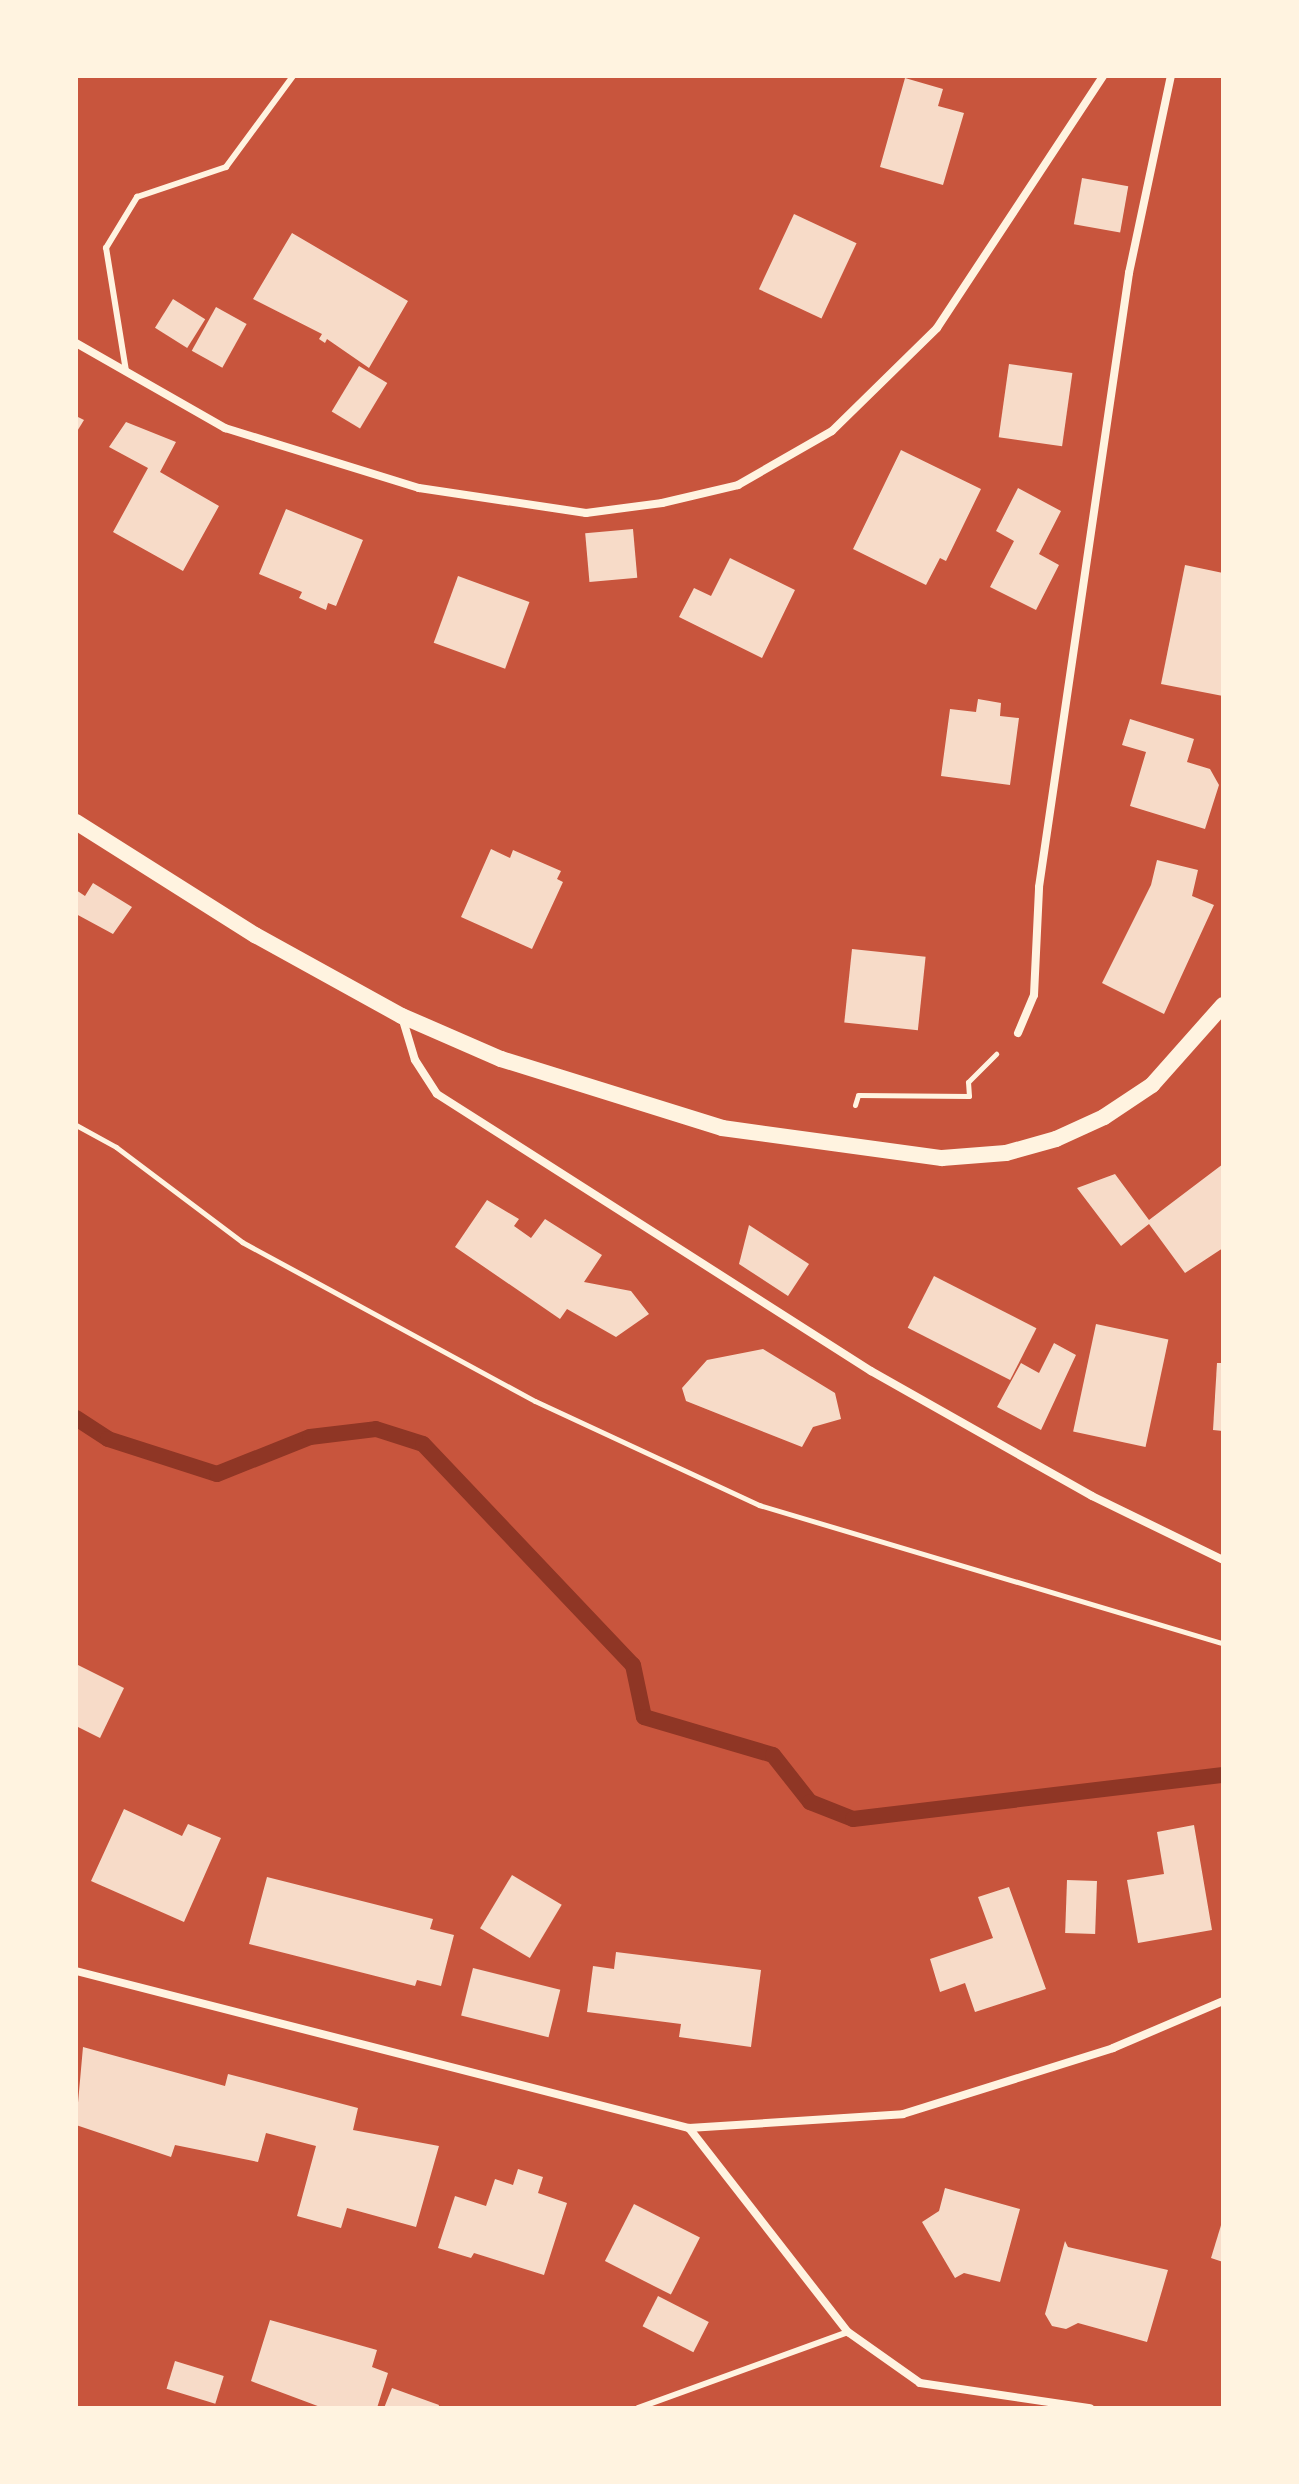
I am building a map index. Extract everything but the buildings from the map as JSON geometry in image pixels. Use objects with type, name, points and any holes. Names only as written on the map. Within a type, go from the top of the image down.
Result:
[{"type":"main road","points":[[76,822],[255,935],[402,1016],[501,1059],[722,1128],[942,1158],[1006,1153],[1104,1117],[1152,1085],[1223,1005]]},
{"type":"street","points":[[76,343],[225,428],[419,488],[586,513],[662,503],[738,485],[832,431],[937,328],[1103,76]]},
{"type":"street","points":[[1018,1033],[1034,995],[1039,887],[1129,273],[1171,76]]},
{"type":"street","points":[[402,1016],[415,1060],[437,1094],[871,1371],[1092,1496],[1223,1560]]},
{"type":"street","points":[[76,1971],[689,2128],[903,2114],[1113,2048],[1223,2001]]},
{"type":"street","points":[[689,2128],[848,2332],[920,2383],[1090,2408]]},
{"type":"lane","points":[[126,371],[106,248],[137,197],[226,167],[293,76]]},
{"type":"lane","points":[[638,2408],[848,2332]]},
{"type":"path","points":[[855,1105],[858,1095],[969,1096],[968,1082],[1018,1033]]},
{"type":"path","points":[[76,1125],[116,1147],[242,1242],[535,1401],[759,1505],[1223,1643]]},
{"type":"waterway","points":[[76,1418],[108,1439],[217,1474],[310,1437],[376,1429],[423,1444],[633,1665],[644,1717],[773,1755],[810,1802],[853,1819],[1223,1775]]}]
